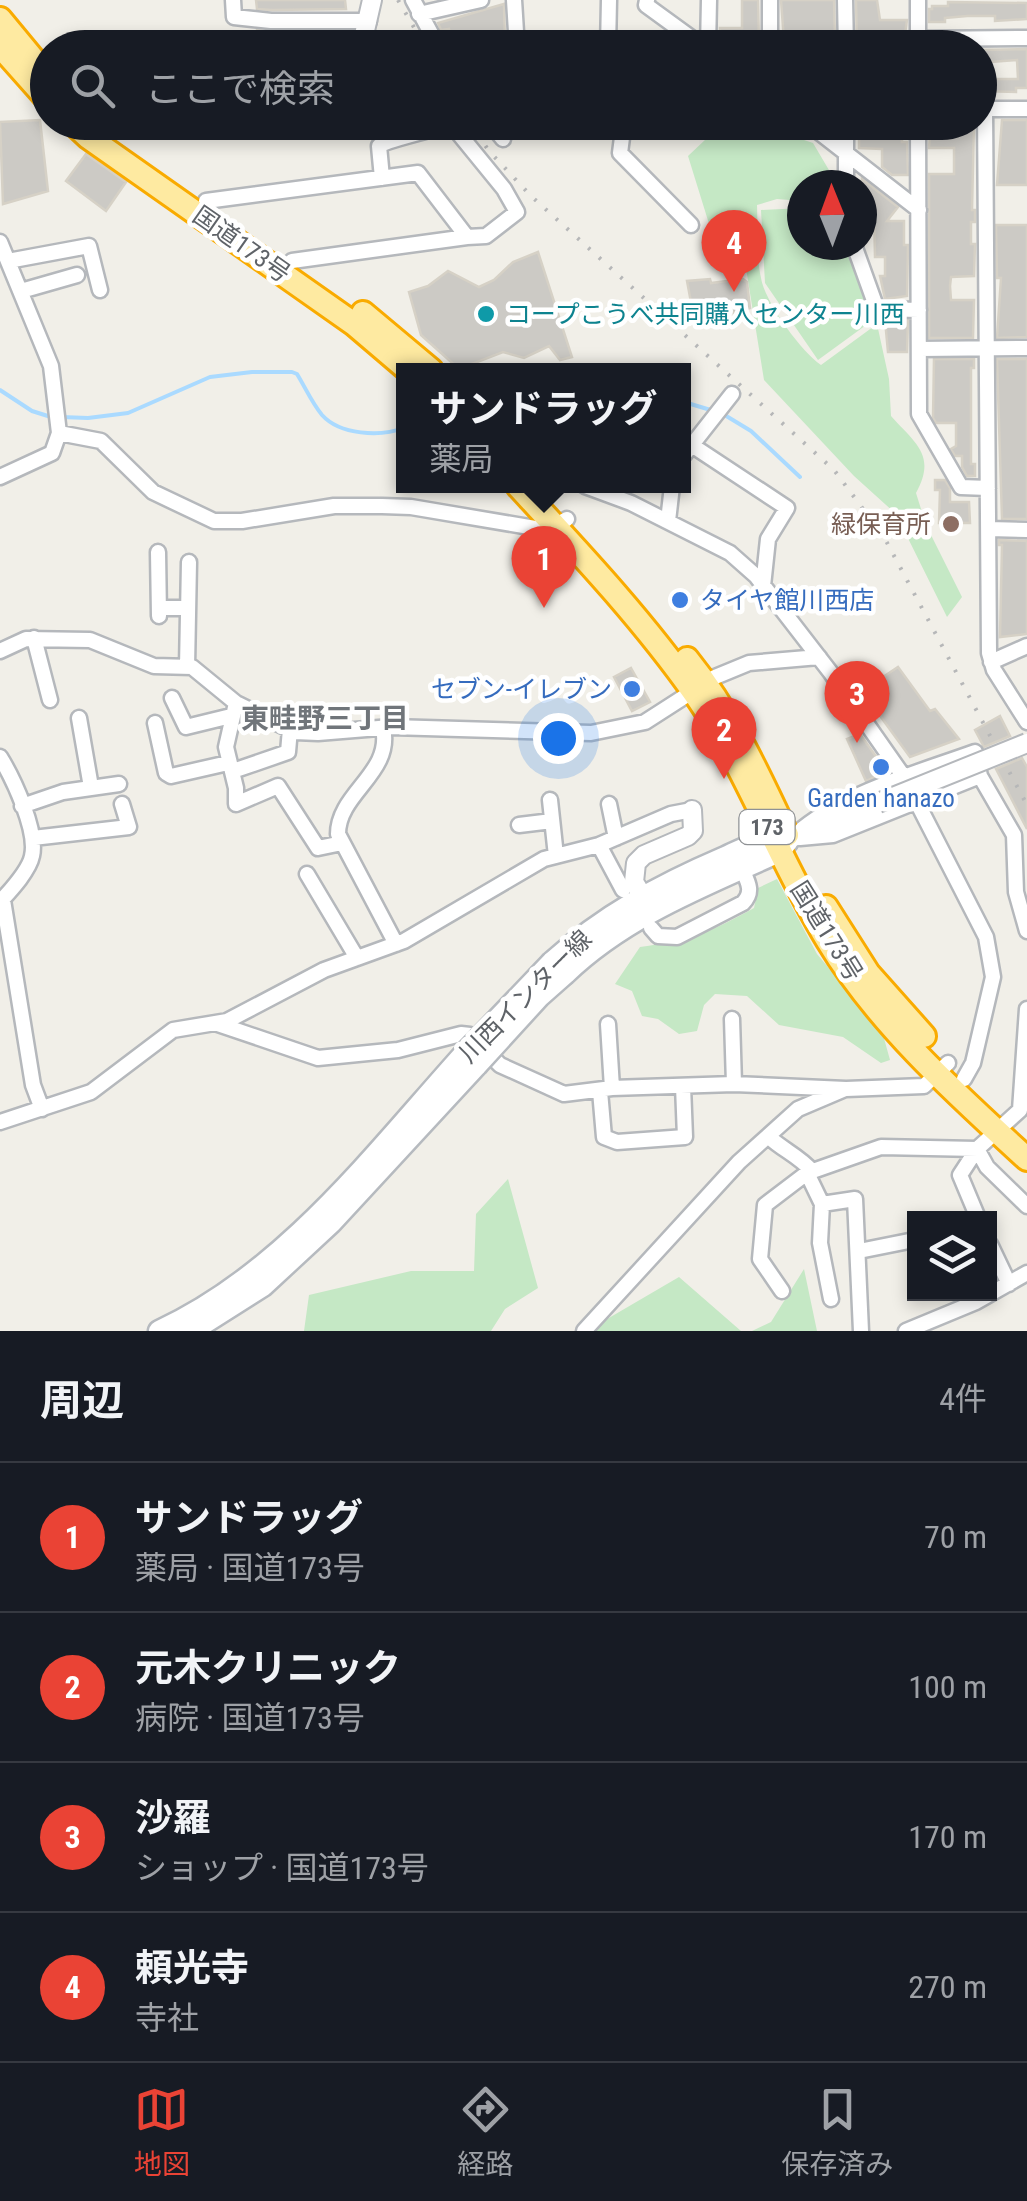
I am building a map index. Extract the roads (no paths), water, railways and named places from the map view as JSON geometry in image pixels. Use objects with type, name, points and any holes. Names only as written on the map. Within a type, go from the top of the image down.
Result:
[{"type":"highway","points":[[0,20],[30,56]]},
{"type":"highway","points":[[0,46],[30,80]]},
{"type":"highway","name":"国道173号","points":[[92,140],[354,324],[400,363]]},
{"type":"highway","name":"国道173号","points":[[121,140],[292,261],[423,363]]},
{"type":"highway","name":"国道173号","points":[[526,493],[561,522]]},
{"type":"highway","name":"国道173号","points":[[542,493],[561,522],[747,749],[780,843],[804,872],[868,973],[1027,1159]]},
{"type":"highway","name":"国道173号","points":[[1000,1126],[1027,1142]]},
{"type":"main road","name":"川西インター線","points":[[559,968],[630,923],[742,869],[780,843]]},
{"type":"main road","name":"川西インター線","points":[[159,1331],[216,1299],[260,1268],[538,997],[582,935],[633,893],[780,843]]},
{"type":"main road","name":"川西インター線","points":[[192,1331],[264,1286],[304,1248],[470,1060]]},
{"type":"street","points":[[0,20],[2,0]]},
{"type":"street","points":[[234,0],[234,16],[270,21],[369,21]]},
{"type":"street","points":[[366,30],[372,0]]},
{"type":"street","points":[[429,30],[416,7],[481,0]]},
{"type":"street","points":[[514,0],[516,30]]},
{"type":"street","points":[[608,30],[609,0]]},
{"type":"street","points":[[646,0],[646,5],[681,30]]},
{"type":"street","points":[[707,30],[708,0]]},
{"type":"street","points":[[770,0],[770,30]]},
{"type":"street","points":[[845,0],[846,30]]},
{"type":"street","points":[[918,0],[918,30]]},
{"type":"street","points":[[997,39],[1027,38]]},
{"type":"street","points":[[997,109],[1027,109]]},
{"type":"street","points":[[382,178],[379,146],[386,140]]},
{"type":"street","points":[[292,261],[486,236],[517,212],[504,188],[464,140]]},
{"type":"street","points":[[622,140],[620,153],[691,225]]},
{"type":"street","points":[[828,140],[919,210]]},
{"type":"street","points":[[846,140],[846,170]]},
{"type":"street","points":[[918,140],[920,414],[960,486],[988,488]]},
{"type":"street","points":[[983,140],[991,662],[1027,722]]},
{"type":"street","points":[[206,200],[418,173],[466,237]]},
{"type":"street","points":[[0,242],[51,366],[59,433],[52,453],[0,477]]},
{"type":"street","points":[[8,260],[89,246],[100,290]]},
{"type":"street","points":[[860,260],[878,309],[919,310]]},
{"type":"street","points":[[20,290],[77,275]]},
{"type":"street","points":[[919,348],[1027,348]]},
{"type":"street","points":[[691,442],[732,394]]},
{"type":"street","points":[[59,433],[100,441],[153,492],[214,521],[242,521],[334,506],[382,506],[411,507],[547,530],[561,522]]},
{"type":"street","points":[[691,449],[786,508],[768,539],[764,586]]},
{"type":"street","points":[[216,1023],[318,1058],[398,1050],[470,1035],[500,1065],[564,1094],[734,1084],[846,1089],[924,1086],[972,1063],[993,977],[986,936],[904,778],[819,657],[764,586],[730,553],[602,493]]},
{"type":"street","points":[[668,521],[671,493]]},
{"type":"street","points":[[988,530],[1027,530]]},
{"type":"street","points":[[158,552],[159,612],[188,608]]},
{"type":"street","points":[[187,667],[189,562]]},
{"type":"street","points":[[0,651],[34,638],[90,640],[154,666],[192,667],[234,710],[318,734],[383,728],[591,733],[645,722],[715,676],[748,663],[819,657]]},
{"type":"street","points":[[34,638],[50,700]]},
{"type":"street","points":[[991,662],[1027,646]]},
{"type":"street","points":[[172,698],[186,727],[234,710]]},
{"type":"street","points":[[234,710],[226,746],[236,804],[278,786],[318,848],[342,842]]},
{"type":"street","points":[[78,718],[92,787]]},
{"type":"street","points":[[156,722],[166,773],[171,776],[231,767],[288,752],[290,729]]},
{"type":"street","points":[[383,728],[382,754],[340,815],[338,834],[396,944]]},
{"type":"street","points":[[780,843],[1027,743]]},
{"type":"street","points":[[780,843],[824,812],[975,752],[980,776],[1014,835],[1016,892],[1027,931]]},
{"type":"street","points":[[0,757],[33,838],[32,859],[1,901],[33,1086],[42,1109]]},
{"type":"street","points":[[780,843],[833,835],[980,776]]},
{"type":"street","points":[[22,806],[92,787],[119,784]]},
{"type":"street","points":[[550,800],[556,856]]},
{"type":"street","points":[[33,838],[129,827],[122,804]]},
{"type":"street","points":[[609,804],[616,838]]},
{"type":"street","points":[[0,1122],[91,1092],[173,1030],[227,1021],[324,970],[396,944],[544,859],[598,845],[671,814],[692,810],[693,831],[688,836],[644,855],[636,863],[633,893]]},
{"type":"street","points":[[519,825],[552,820]]},
{"type":"street","points":[[598,845],[633,893]]},
{"type":"street","points":[[651,928],[658,936],[677,937],[743,903],[750,897],[750,886],[742,869]]},
{"type":"street","points":[[306,874],[357,958]]},
{"type":"street","points":[[975,1211],[960,1175],[976,1149],[1020,1110],[1027,1008]]},
{"type":"street","points":[[732,1019],[734,1084]]},
{"type":"street","points":[[608,1024],[604,1138],[617,1142],[685,1136],[683,1086]]},
{"type":"street","points":[[584,1331],[739,1162],[798,1109],[846,1089]]},
{"type":"street","points":[[768,1136],[797,1155],[810,1172],[822,1204],[820,1242],[831,1299]]},
{"type":"street","points":[[782,1291],[760,1259],[765,1205],[810,1172],[880,1147],[976,1149]]},
{"type":"street","points":[[976,1149],[987,1167],[1027,1206]]},
{"type":"street","points":[[822,1204],[855,1199],[861,1331]]},
{"type":"street","points":[[859,1250],[907,1241]]},
{"type":"street","points":[[997,1260],[1008,1284]]},
{"type":"street","points":[[906,1331],[976,1302],[1027,1273]]},
{"type":"waterway","points":[[61,417],[128,413],[210,377],[292,372],[330,422],[372,433],[396,430]]},
{"type":"waterway","points":[[0,390],[32,411],[51,417]]},
{"type":"waterway","points":[[691,404],[714,411]]},
{"type":"waterway","points":[[723,414],[751,431],[800,477]]},
{"type":"railway","points":[[398,0],[416,30]]},
{"type":"railway","points":[[481,140],[531,196],[834,470],[884,537],[1027,805]]},
{"type":"place","name":"頼光寺","points":[[734,292]]},
{"type":"place","name":"コープこうべ共同購入センター川西","points":[[486,314]]},
{"type":"place","name":"緑保育所","points":[[951,524]]},
{"type":"place","name":"タイヤ館川西店","points":[[680,600]]},
{"type":"place","name":"サンドラッグ","points":[[544,608]]},
{"type":"place","name":"セブン-イレブン","points":[[632,689]]},
{"type":"place","name":"沙羅","points":[[857,743]]},
{"type":"place","name":"Garden hanazo","points":[[881,767]]},
{"type":"place","name":"元木クリニック","points":[[724,779]]},
{"type":"district","name":"東畦野三丁目","points":[[325,718]]}]
